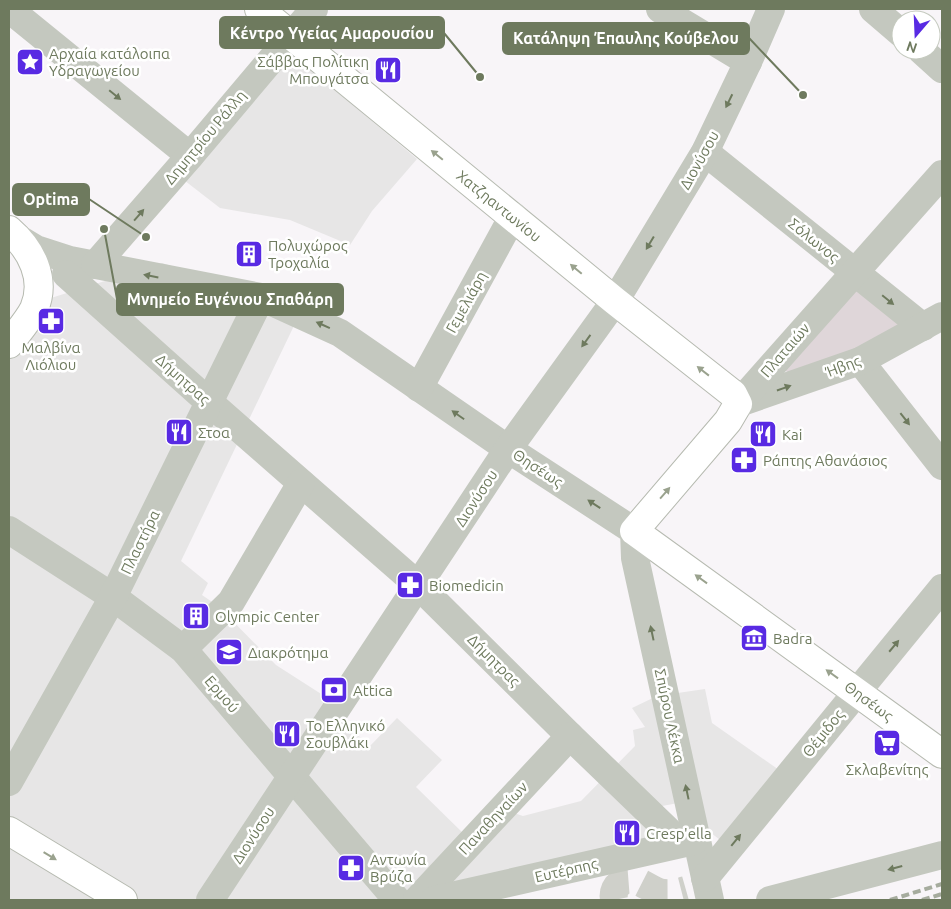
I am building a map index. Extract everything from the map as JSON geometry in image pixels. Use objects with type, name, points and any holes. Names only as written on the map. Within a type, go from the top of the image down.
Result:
[{"type":"main road","name":"Χατζηαντωνίου","points":[[259,9],[615,301],[733,394],[738,404]]},
{"type":"main road","points":[[9,344],[34,310],[38,292],[37,273],[32,256],[15,235]]},
{"type":"main road","name":"Πλαταιών","points":[[634,531],[728,421],[738,404]]},
{"type":"main road","name":"Θησέως","points":[[634,531],[942,754]]},
{"type":"main road","points":[[9,831],[123,900]]},
{"type":"street","name":"Δημητρίου Ράλλη","points":[[96,265],[314,9]]},
{"type":"street","points":[[660,9],[748,62]]},
{"type":"street","name":"Διονύσου","points":[[210,900],[508,449],[615,301],[705,152],[771,9]]},
{"type":"street","points":[[873,9],[891,24]]},
{"type":"street","points":[[24,13],[190,156]]},
{"type":"street","points":[[932,60],[942,69]]},
{"type":"street","name":"Σόλωνος","points":[[705,152],[854,272],[933,322]]},
{"type":"street","name":"Πλαταιών","points":[[738,404],[942,174]]},
{"type":"street","name":"Γεμελιάρη","points":[[419,388],[513,216]]},
{"type":"street","name":"Θησέως","points":[[15,235],[53,256],[261,297],[340,333],[508,449],[634,531]]},
{"type":"street","points":[[34,310],[43,296],[66,274],[96,265]]},
{"type":"street","name":"Δήμητρας","points":[[66,274],[418,585],[570,736],[689,841]]},
{"type":"street","name":"Πλαστήρα","points":[[9,782],[113,597],[261,297]]},
{"type":"street","name":"Ήβης","points":[[738,404],[860,361],[933,322]]},
{"type":"street","points":[[860,361],[942,466]]},
{"type":"street","points":[[184,649],[231,602],[301,483]]},
{"type":"street","name":"Ερμού","points":[[9,530],[113,597],[184,649],[397,900]]},
{"type":"street","name":"Σπύρου Λέκκα","points":[[634,531],[636,558],[689,841],[702,892]]},
{"type":"street","name":"Θέμιδος","points":[[702,892],[857,692],[942,588]]},
{"type":"street","name":"Παναθηναίων","points":[[417,900],[570,736]]},
{"type":"street","name":"Ευτέρπης","points":[[434,900],[689,841]]},
{"type":"street","points":[[770,900],[942,855]]},
{"type":"shaded area","points":[[290,52],[417,159],[372,211],[350,245],[290,220],[220,208],[180,177]]},
{"type":"shaded area","points":[[162,263],[303,307],[181,561],[208,583],[202,595],[218,606],[276,665],[329,699],[338,718],[370,746],[397,718],[442,760],[416,787],[466,836],[508,811],[523,816],[581,801],[635,746],[633,730],[645,727],[632,708],[657,696],[705,689],[712,723],[782,772],[724,843],[678,803],[657,807],[644,840],[411,900],[9,900],[9,359],[51,298]]},
{"type":"shaded area","points":[[855,287],[902,326],[793,378],[783,368]]},
{"type":"tunnel","points":[[614,900],[617,886],[623,881],[628,880],[640,882],[663,893],[686,890]]},
{"type":"railway","points":[[890,900],[942,884]]},
{"type":"railway","points":[[922,900],[942,894]]},
{"type":"place","name":"Αρχαία κατάλοιπα Υδραγωγείου","points":[[30,62]]},
{"type":"place","name":"Σάββας Πολίτικη Μπουγάτσα","points":[[388,70]]},
{"type":"place","name":"Κέντρο Υγείας Αμαρουσίου","points":[[480,77]]},
{"type":"place","name":"Κατάληψη Έπαυλης Κούβελου","points":[[803,95]]},
{"type":"place","name":"Μνημείο Ευγένιου Σπαθάρη","points":[[104,229]]},
{"type":"place","name":"Optima","points":[[146,237]]},
{"type":"place","name":"Πολυχώρος Τροχαλία","points":[[249,254]]},
{"type":"place","name":"Μαλβίνα Λιόλιου","points":[[51,321]]},
{"type":"place","name":"Στοα","points":[[179,432]]},
{"type":"place","name":"Kai","points":[[763,434]]},
{"type":"place","name":"Ράπτης Αθανάσιος","points":[[744,460]]},
{"type":"place","name":"Biomedicin","points":[[410,585]]},
{"type":"place","name":"Olympic Center","points":[[196,616]]},
{"type":"place","name":"Badra","points":[[754,638]]},
{"type":"place","name":"Διακρότημα","points":[[229,652]]},
{"type":"place","name":"Attica","points":[[334,690]]},
{"type":"place","name":"Το Ελληνικό Σουβλάκι","points":[[287,734]]},
{"type":"place","name":"Σκλαβενίτης","points":[[887,743]]},
{"type":"place","name":"Cresp'ella","points":[[627,833]]},
{"type":"place","name":"Αντωνία Βρύζα","points":[[351,868]]}]
